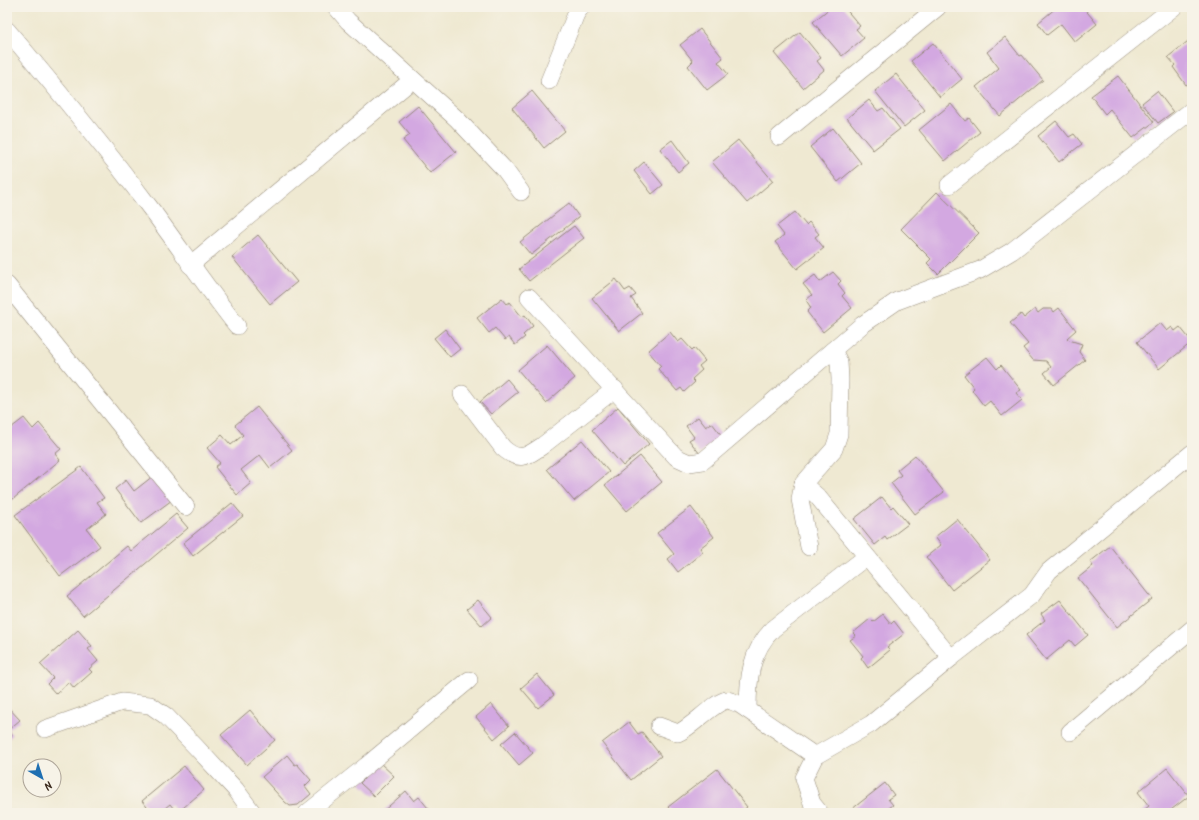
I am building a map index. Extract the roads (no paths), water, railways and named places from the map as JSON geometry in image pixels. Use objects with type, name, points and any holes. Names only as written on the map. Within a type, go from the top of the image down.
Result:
[{"type":"street","points":[[336,7],[348,21],[457,119],[505,170],[521,192]]},
{"type":"street","points":[[549,81],[576,14],[581,7]]},
{"type":"street","points":[[779,136],[938,7]]},
{"type":"street","points":[[949,185],[1174,7]]},
{"type":"street","points":[[7,30],[112,158],[152,210],[190,265],[237,326]]},
{"type":"street","points":[[190,265],[412,80]]},
{"type":"street","points":[[529,297],[676,457],[688,463],[702,461],[862,325],[897,301],[980,270],[1012,251],[1192,110]]},
{"type":"street","points":[[7,285],[186,507]]},
{"type":"street","points":[[809,547],[800,498],[803,484],[834,449],[839,434],[839,362],[833,350]]},
{"type":"street","points":[[462,394],[503,448],[510,454],[518,457],[530,454],[542,446],[615,389]]},
{"type":"street","points":[[820,813],[812,803],[804,778],[815,756],[871,724],[951,658],[1032,595],[1049,571],[1192,453]]},
{"type":"street","points":[[803,484],[817,496],[951,658]]},
{"type":"street","points":[[748,710],[749,684],[754,660],[758,648],[764,638],[773,629],[866,557]]},
{"type":"street","points":[[1070,732],[1192,629]]},
{"type":"street","points":[[307,813],[469,680]]},
{"type":"street","points":[[659,726],[678,733],[685,730],[720,702],[728,700],[739,704],[815,756]]},
{"type":"street","points":[[46,729],[122,702],[150,705],[166,716],[236,790],[253,813]]}]
